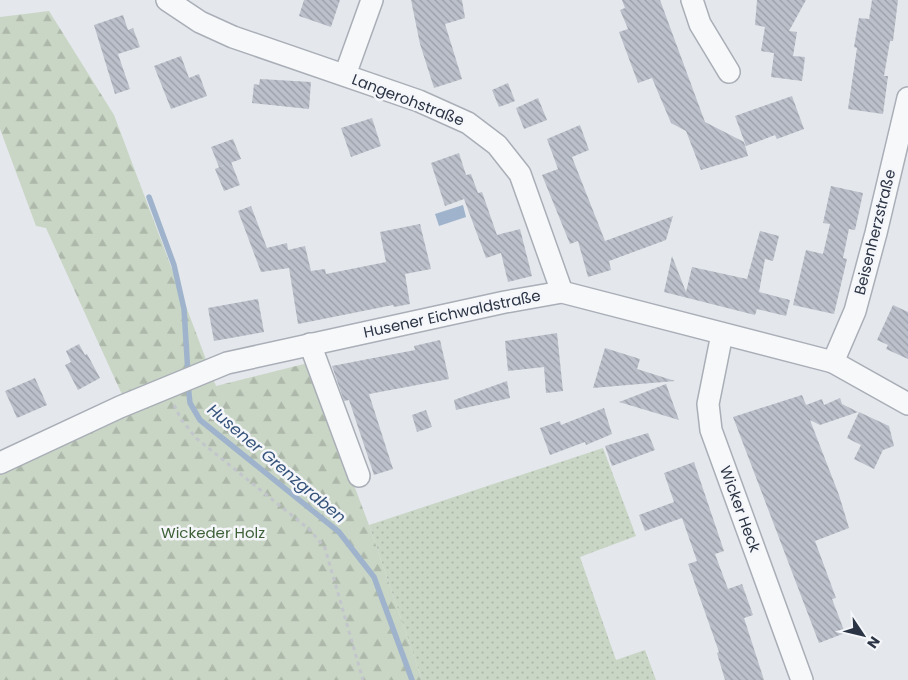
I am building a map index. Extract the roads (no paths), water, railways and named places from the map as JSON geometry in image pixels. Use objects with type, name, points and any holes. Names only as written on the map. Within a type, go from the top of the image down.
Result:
[{"type":"street","name":"Langerohstraße","points":[[166,0],[200,22],[233,37],[419,101],[468,123],[496,145],[520,174],[562,292]]},
{"type":"street","points":[[345,75],[372,0]]},
{"type":"street","points":[[692,0],[700,24],[729,72]]},
{"type":"street","name":"Beisenherzstraße","points":[[833,362],[855,311],[876,233],[908,98]]},
{"type":"street","name":"Husener Eichwaldstraße","points":[[0,463],[171,386],[227,363],[505,302],[562,292],[833,362],[908,404]]},
{"type":"street","name":"Wicker Heck","points":[[722,334],[708,404],[711,430],[802,680]]},
{"type":"street","points":[[310,344],[359,476]]},
{"type":"water","points":[[463,205],[466,217],[439,226],[435,214]]},
{"type":"waterway","name":"Husener Grenzgraben","points":[[149,197],[174,265],[184,309],[188,374]]},
{"type":"waterway","name":"Husener Grenzgraben","points":[[188,384],[190,403],[200,420],[339,532],[374,577],[412,680]]},
{"type":"park label","name":"Wickeder Holz","points":[[213,533]]}]
